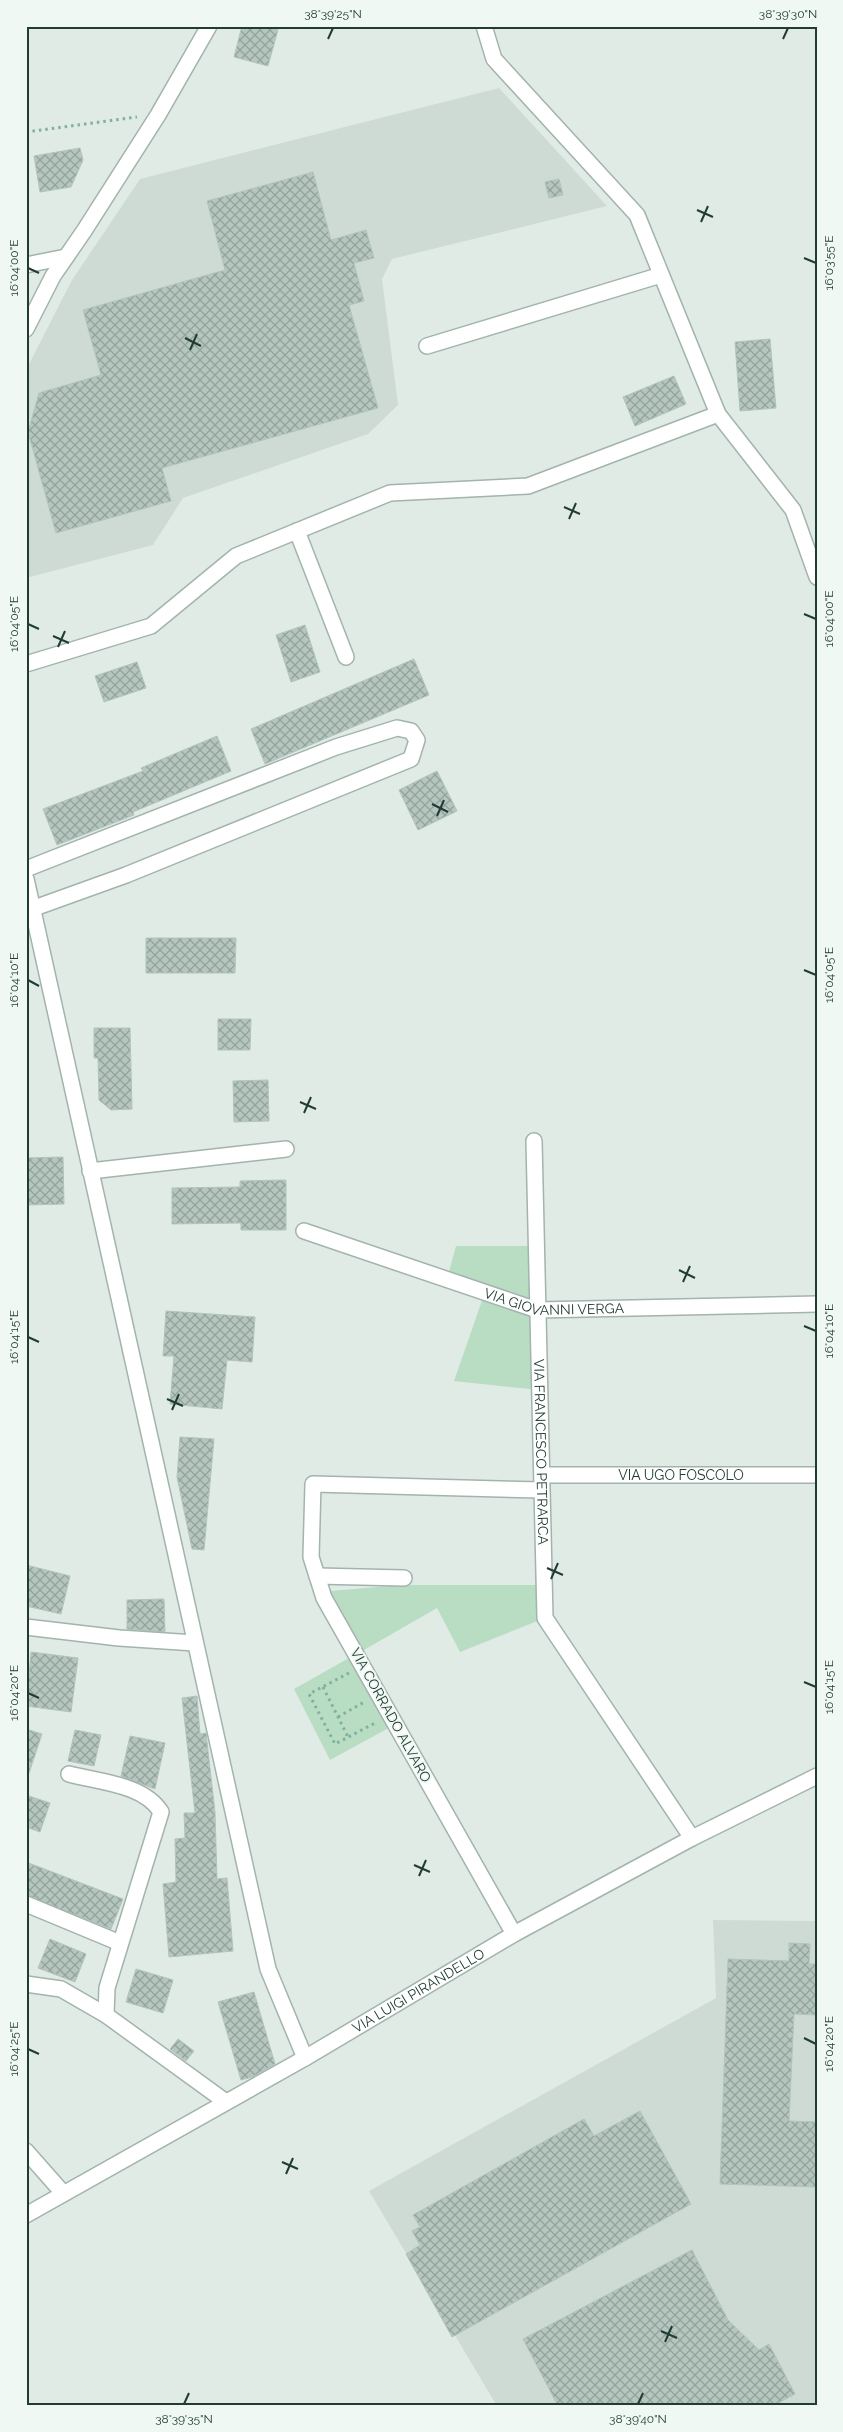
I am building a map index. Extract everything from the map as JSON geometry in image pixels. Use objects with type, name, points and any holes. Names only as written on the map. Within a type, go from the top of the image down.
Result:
[{"type":"street","points":[[26,329],[53,276],[158,115],[209,26]]},
{"type":"street","points":[[484,26],[494,59],[637,215],[718,414],[793,510],[817,577]]},
{"type":"street","points":[[26,265],[66,257]]},
{"type":"street","points":[[427,346],[661,275]]},
{"type":"street","points":[[26,664],[151,626],[236,556],[390,493],[528,486],[718,414]]},
{"type":"street","points":[[298,531],[346,657]]},
{"type":"street","points":[[26,868],[336,747],[397,728],[411,731],[417,740],[411,759],[126,875],[30,910]]},
{"type":"street","points":[[26,879],[30,910],[268,1969],[305,2058]]},
{"type":"street","name":"VIA FRANCESCO PETRARCA","points":[[534,1141],[537,1310],[544,1475],[541,1490],[545,1618],[692,1838]]},
{"type":"street","points":[[90,1171],[286,1149]]},
{"type":"street","name":"VIA GIOVANNI VERGA","points":[[304,1231],[537,1310],[817,1304]]},
{"type":"street","name":"VIA UGO FOSCOLO","points":[[544,1475],[817,1475]]},
{"type":"street","name":"VIA CORRADO ALVARO","points":[[514,1934],[324,1598],[311,1557],[313,1484],[541,1490]]},
{"type":"street","points":[[317,1576],[404,1578]]},
{"type":"street","points":[[26,1627],[119,1638],[194,1643]]},
{"type":"street","points":[[69,1774],[136,1792],[153,1800],[160,1812],[107,1988],[106,2014]]},
{"type":"street","name":"VIA LUIGI PIRANDELLO","points":[[26,2215],[305,2058],[514,1934],[692,1838],[817,1776]]},
{"type":"street","points":[[26,1904],[120,1944]]},
{"type":"street","points":[[26,1984],[61,1989],[106,2014],[226,2102]]},
{"type":"street","points":[[26,2151],[63,2193]]},
{"type":"path","points":[[26,132],[158,115]]},
{"type":"path","points":[[363,1666],[309,1694],[336,1744],[390,1715]]},
{"type":"path","points":[[323,1687],[348,1737]]},
{"type":"path","points":[[338,1717],[379,1694]]},
{"type":"shaded area","points":[[499,88],[607,206],[392,259],[382,279],[398,405],[368,434],[183,498],[153,545],[26,578],[26,370],[72,280],[140,179]]},
{"type":"shaded area","points":[[713,1920],[817,1921],[817,2406],[497,2406],[369,2191],[716,1998]]},
{"type":"green space","points":[[456,1246],[536,1246],[539,1390],[454,1381],[485,1292],[447,1279]]},
{"type":"green space","points":[[403,1585],[543,1585],[545,1618],[460,1652],[437,1608],[357,1654],[396,1724],[330,1760],[294,1689],[356,1654],[324,1598],[330,1591]]},
{"type":"building","points":[[242,26],[279,26],[268,66],[234,57]]},
{"type":"building","points":[[80,148],[83,160],[71,187],[40,192],[34,156]]},
{"type":"building","points":[[313,172],[331,240],[366,230],[374,258],[354,263],[364,301],[349,305],[378,408],[162,468],[171,501],[56,533],[28,432],[39,393],[101,375],[83,310],[225,270],[207,201]]},
{"type":"building","points":[[559,179],[563,195],[549,198],[545,182]]},
{"type":"building","points":[[770,339],[776,408],[740,411],[735,342]]},
{"type":"building","points":[[674,376],[686,404],[635,426],[623,397]]},
{"type":"building","points":[[305,625],[320,672],[291,682],[276,635]]},
{"type":"building","points":[[414,659],[429,695],[265,764],[251,729]]},
{"type":"building","points":[[137,662],[146,688],[104,702],[95,676]]},
{"type":"building","points":[[217,736],[231,771],[133,812],[134,815],[57,845],[43,809],[143,771],[141,768]]},
{"type":"building","points":[[437,771],[457,811],[418,830],[399,790]]},
{"type":"building","points":[[146,938],[236,938],[235,973],[146,973]]},
{"type":"building","points":[[218,1019],[251,1019],[250,1050],[218,1050]]},
{"type":"building","points":[[94,1028],[130,1028],[132,1109],[111,1110],[99,1100],[98,1058],[94,1058]]},
{"type":"building","points":[[268,1080],[269,1121],[234,1122],[233,1081]]},
{"type":"building","points":[[63,1157],[64,1204],[26,1205],[26,1158]]},
{"type":"building","points":[[286,1180],[286,1230],[241,1230],[241,1223],[172,1224],[172,1188],[240,1187],[240,1181]]},
{"type":"building","points":[[166,1311],[255,1317],[252,1362],[227,1360],[222,1409],[170,1404],[174,1356],[163,1356]]},
{"type":"building","points":[[180,1437],[214,1439],[204,1550],[192,1549],[177,1477]]},
{"type":"building","points":[[26,1565],[70,1576],[61,1614],[26,1606]]},
{"type":"building","points":[[164,1599],[165,1632],[127,1629],[127,1600]]},
{"type":"building","points":[[31,1652],[78,1658],[71,1712],[26,1706]]},
{"type":"building","points":[[197,1696],[200,1734],[206,1733],[215,1812],[217,1879],[227,1878],[233,1951],[169,1957],[163,1884],[176,1882],[175,1839],[185,1838],[184,1813],[195,1813],[182,1698]]},
{"type":"building","points":[[26,1729],[42,1734],[29,1773],[26,1772]]},
{"type":"building","points":[[75,1730],[101,1735],[94,1766],[68,1761]]},
{"type":"building","points":[[130,1736],[165,1743],[155,1789],[121,1776]]},
{"type":"building","points":[[26,1795],[50,1803],[40,1832],[26,1827]]},
{"type":"building","points":[[26,1862],[123,1899],[111,1929],[26,1895]]},
{"type":"building","points":[[50,1939],[86,1954],[75,1982],[38,1968]]},
{"type":"building","points":[[789,1943],[810,1944],[809,1964],[817,1964],[817,2015],[794,2014],[789,2121],[817,2122],[817,2187],[720,2184],[728,1959],[789,1961]]},
{"type":"building","points":[[136,1969],[173,1980],[163,2013],[126,2002]]},
{"type":"building","points":[[254,1992],[275,2064],[252,2077],[241,2080],[218,2002]]},
{"type":"building","points":[[178,2039],[194,2051],[186,2061],[170,2049]]},
{"type":"building","points":[[640,2111],[691,2204],[452,2337],[406,2254],[420,2245],[412,2231],[420,2227],[413,2215],[584,2119],[594,2136]]},
{"type":"building","points":[[692,2250],[728,2320],[759,2350],[769,2344],[795,2394],[773,2406],[558,2406],[523,2339]]}]
